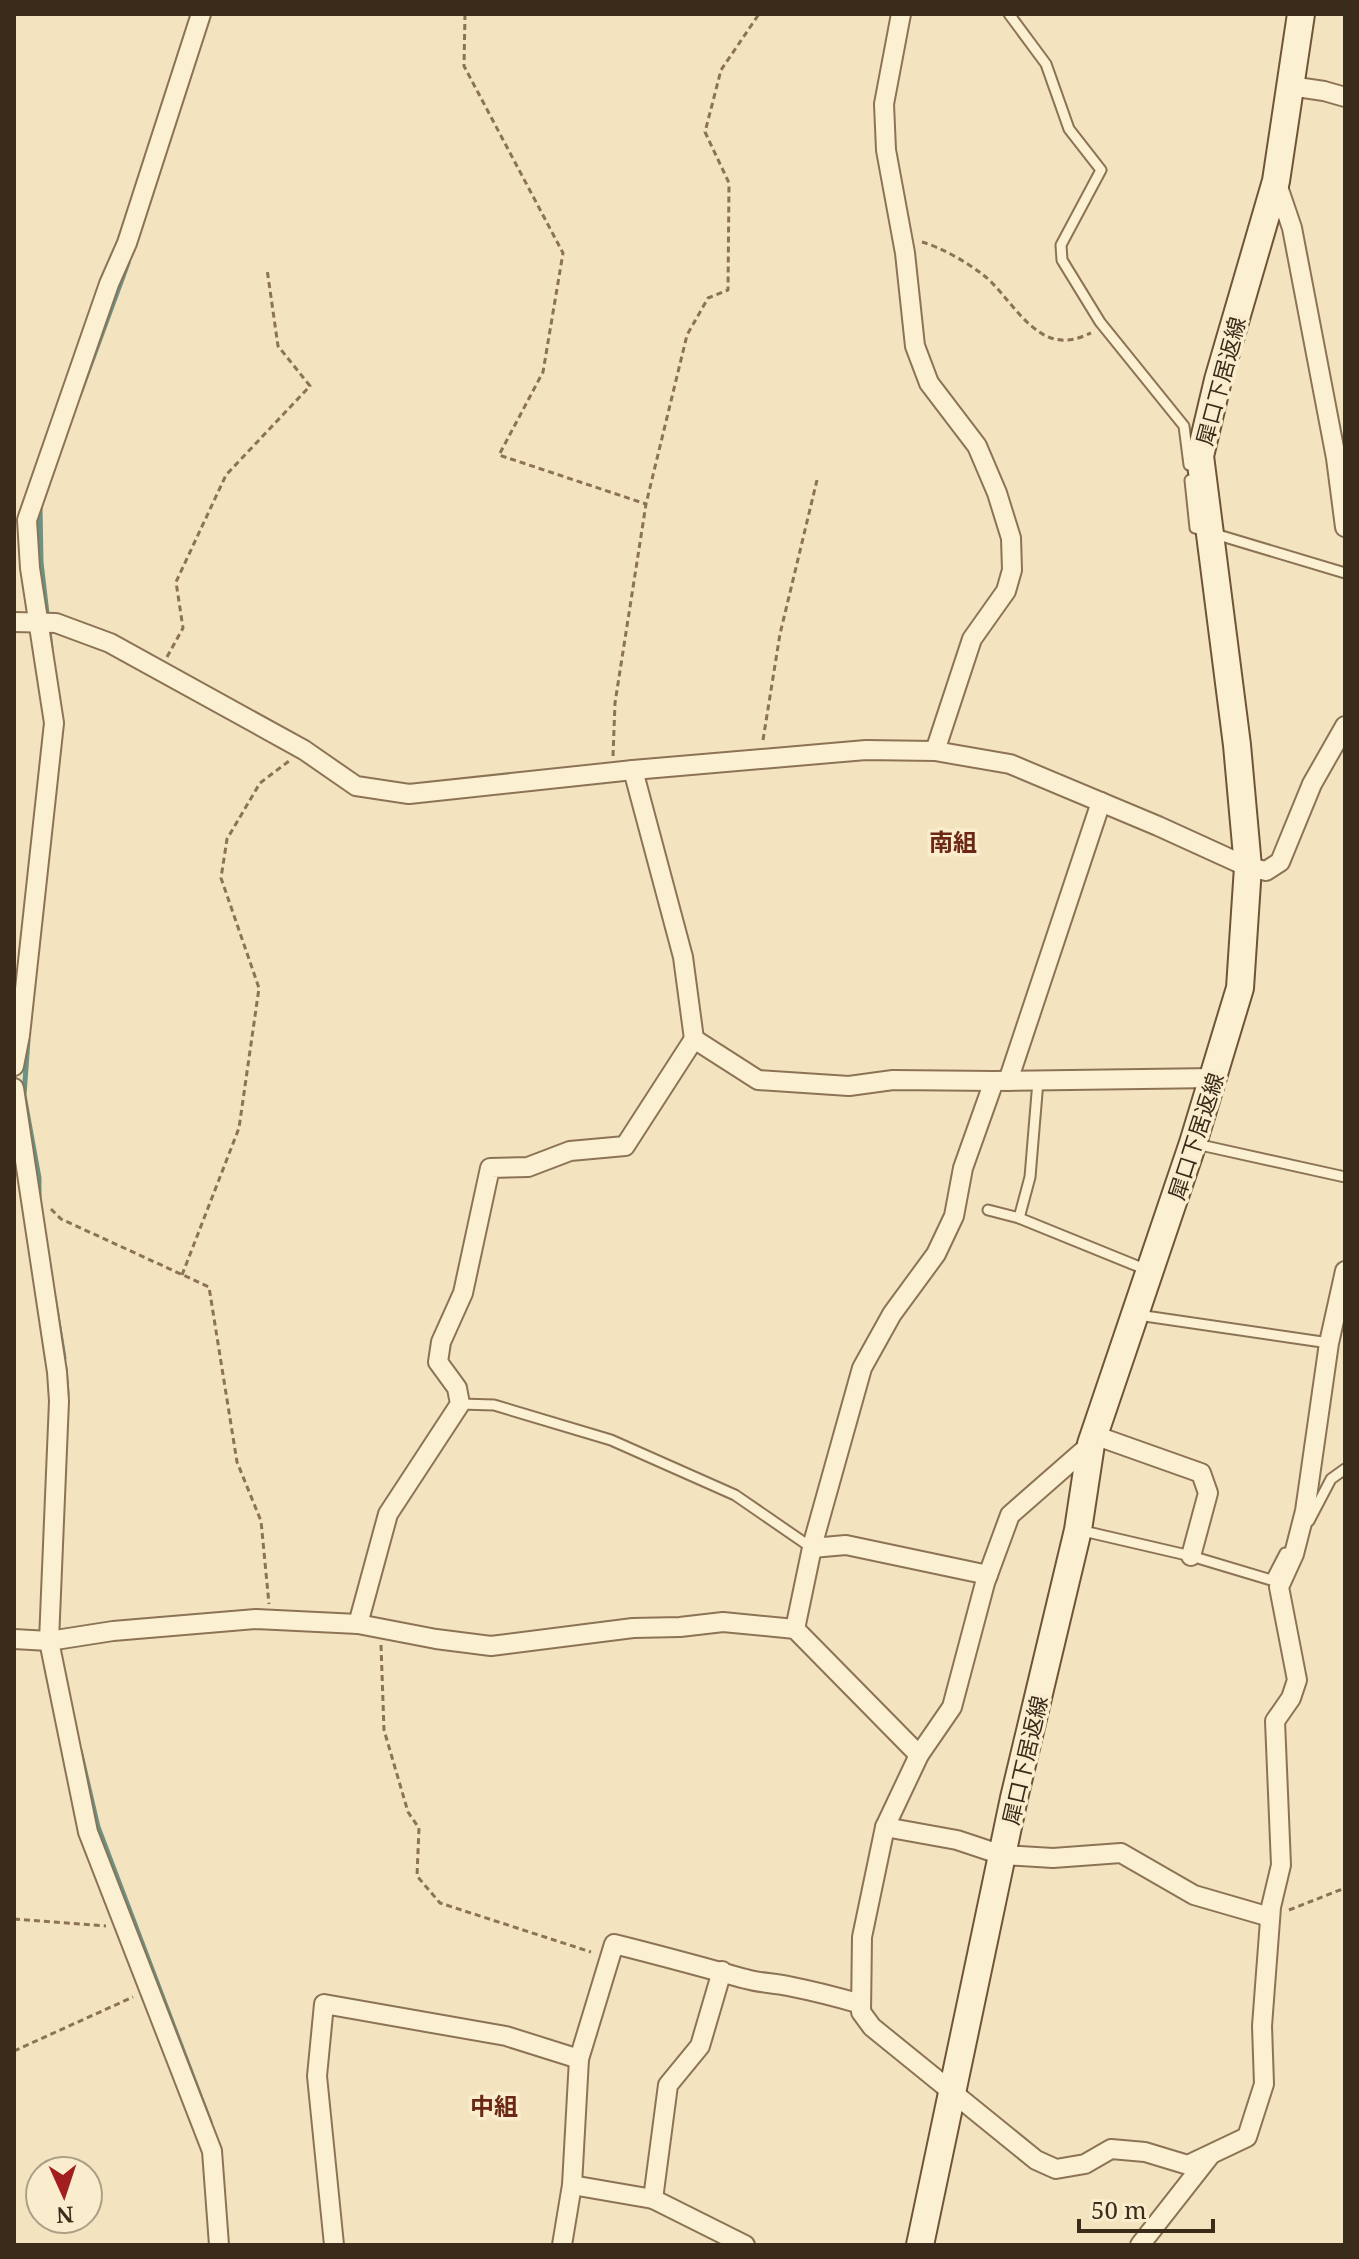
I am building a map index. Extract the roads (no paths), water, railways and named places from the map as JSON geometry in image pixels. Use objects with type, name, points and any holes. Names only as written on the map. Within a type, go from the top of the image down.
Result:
[{"type":"main road","name":"犀口下居返線","points":[[920,2245],[1002,1855],[1078,1530],[1092,1439],[1193,1143],[1240,988],[1248,867],[1237,745],[1200,456],[1218,380],[1276,181],[1301,14]]},
{"type":"street","points":[[14,1066],[54,723],[47,623],[27,520],[109,284],[127,243],[201,14]]},
{"type":"street","points":[[901,14],[884,104],[886,150],[915,346],[929,383],[977,446],[997,493],[1011,538],[1012,570],[1006,591],[972,639],[935,751]]},
{"type":"street","points":[[1290,86],[1345,97]]},
{"type":"street","points":[[1276,181],[1292,228],[1336,458],[1345,527]]},
{"type":"street","points":[[14,622],[47,623],[110,643],[304,750],[356,786],[409,794],[612,772],[866,750],[935,751],[1010,764],[1248,867],[1266,871],[1280,862],[1312,784],[1345,726]]},
{"type":"street","points":[[358,1624],[388,1514],[460,1404],[457,1388],[438,1362],[441,1342],[463,1293],[490,1168],[528,1167],[570,1151],[625,1146],[694,1039],[683,957],[633,770]]},
{"type":"street","points":[[795,1629],[812,1548],[862,1368],[892,1314],[936,1254],[954,1216],[963,1168],[1001,1081],[1101,802]]},
{"type":"street","points":[[694,1039],[758,1080],[849,1086],[893,1080],[1214,1078]]},
{"type":"street","points":[[14,1088],[59,1401],[49,1641],[88,1832],[212,2151],[219,2245]]},
{"type":"street","points":[[1191,1556],[1208,1493],[1201,1473],[1092,1439],[1010,1515],[988,1575],[952,1707],[919,1755],[885,1827],[862,1937],[861,2012],[872,2027],[1036,2160],[1056,2169],[1085,2164],[1111,2149],[1145,2152],[1188,2165],[1247,2137],[1264,2084],[1262,2026],[1270,1917],[1281,1865],[1275,1721],[1291,1698],[1297,1680],[1279,1587],[1297,1545],[1302,1522],[1329,1343],[1345,1271]]},
{"type":"street","points":[[812,1548],[846,1545],[988,1575]]},
{"type":"street","points":[[14,1639],[49,1641],[113,1631],[270,1619],[358,1624],[491,1646],[633,1628],[723,1622],[795,1629],[919,1755]]},
{"type":"street","points":[[885,1827],[957,1840],[1002,1855],[1053,1858],[1121,1853],[1194,1895],[1270,1917]]},
{"type":"street","points":[[562,2245],[572,2185],[579,2059],[614,1944],[690,1962],[702,1969],[861,2004]]},
{"type":"street","points":[[653,2199],[668,2085],[700,2046],[722,1971]]},
{"type":"street","points":[[334,2245],[317,2076],[324,2004],[506,2036],[579,2059]]},
{"type":"street","points":[[1140,2245],[1209,2157]]},
{"type":"street","points":[[572,2185],[653,2199],[745,2245]]},
{"type":"lane","points":[[1009,14],[1046,64],[1069,129],[1101,170],[1061,245],[1062,260],[1106,329],[1184,426],[1195,528],[1345,573]]},
{"type":"lane","points":[[1019,1218],[1030,1177],[1038,1081]]},
{"type":"lane","points":[[1193,1143],[1345,1177]]},
{"type":"lane","points":[[988,1210],[1019,1218],[1150,1271]]},
{"type":"lane","points":[[1135,1315],[1329,1343]]},
{"type":"lane","points":[[460,1404],[494,1405],[611,1440],[735,1495],[812,1548]]},
{"type":"lane","points":[[1297,1545],[1331,1479],[1345,1469]]},
{"type":"lane","points":[[1078,1530],[1191,1556],[1271,1580],[1302,1522]]},
{"type":"waterway","points":[[79,396],[128,263]]},
{"type":"waterway","points":[[40,507],[41,562],[51,648]]},
{"type":"waterway","points":[[28,1040],[24,1095],[39,1178],[39,1196]]},
{"type":"waterway","points":[[54,1297],[64,1358]]},
{"type":"waterway","points":[[65,1368],[67,1394]]},
{"type":"waterway","points":[[80,1750],[98,1827],[210,2122]]},
{"type":"district","name":"南組","points":[[953,841]]},
{"type":"district","name":"中組","points":[[494,2105]]}]
